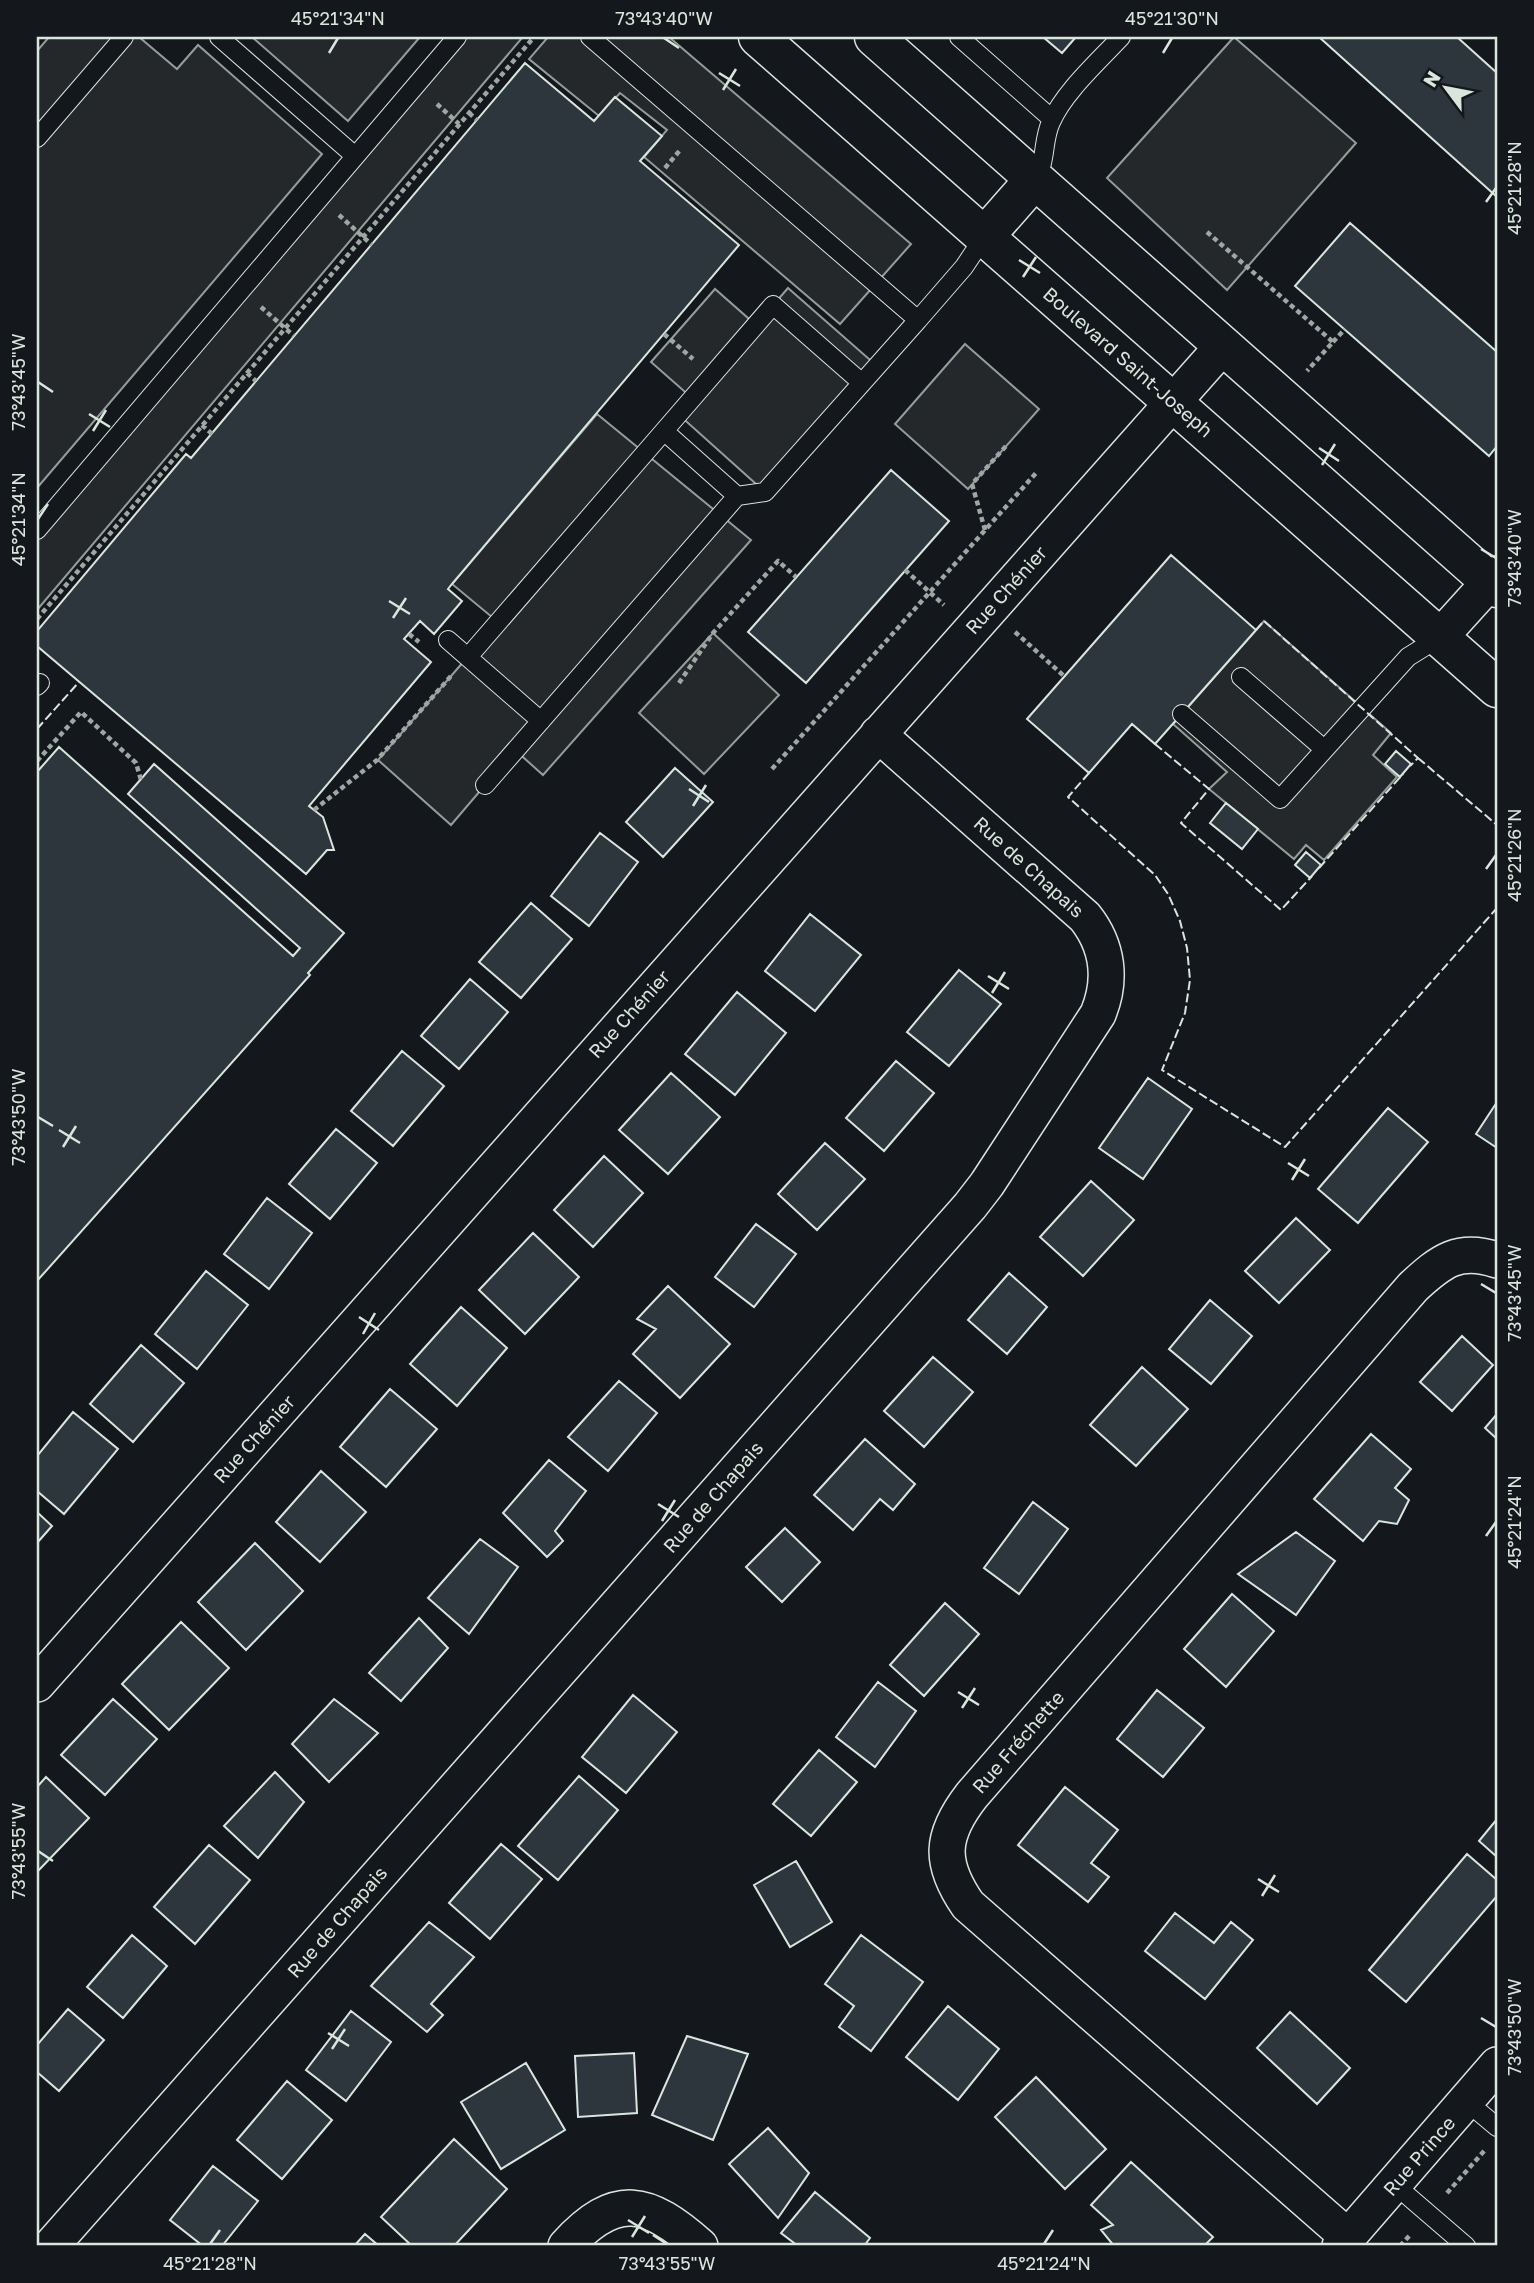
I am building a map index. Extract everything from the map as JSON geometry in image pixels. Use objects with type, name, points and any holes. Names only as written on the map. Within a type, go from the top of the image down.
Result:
[{"type":"street","name":"Boulevard Saint-Joseph","points":[[758,37],[1497,688]]},
{"type":"street","points":[[874,37],[1495,581],[1440,638]]},
{"type":"street","points":[[984,237],[1035,179]]},
{"type":"street","name":"Rue Chénier","points":[[37,1684],[1223,345]]},
{"type":"street","name":"Rue de Chapais","points":[[51,2246],[970,1206],[1098,1014],[1105,995],[1106,969],[1101,943],[1085,917],[878,734]]},
{"type":"street","name":"Rue Fréchette","points":[[1344,2242],[968,1905],[956,1888],[950,1872],[946,1841],[957,1816],[972,1795],[1413,1287],[1445,1260],[1462,1255],[1484,1255],[1497,1260]]},
{"type":"street","name":"Rue Prince","points":[[1344,2242],[1497,2066]]},
{"type":"street","points":[[566,2246],[586,2226],[603,2215],[621,2208],[640,2208],[657,2214],[700,2246]]},
{"type":"lane","points":[[37,138],[124,37]]},
{"type":"lane","points":[[219,37],[355,156]]},
{"type":"lane","points":[[37,530],[457,37]]},
{"type":"lane","points":[[590,37],[918,320]]},
{"type":"lane","points":[[959,37],[1052,119]]},
{"type":"lane","points":[[1035,179],[1042,168],[1044,140],[1052,119],[1070,94],[1121,37]]},
{"type":"lane","points":[[485,785],[737,496],[765,492],[964,267],[984,237]]},
{"type":"lane","points":[[468,657],[773,305],[862,383]]},
{"type":"lane","points":[[664,431],[737,496]]},
{"type":"lane","points":[[1182,713],[1280,800],[1408,656],[1440,638]]},
{"type":"lane","points":[[448,640],[541,721]]},
{"type":"lane","points":[[1241,677],[1324,749]]},
{"type":"lane","points":[[1466,2101],[1497,2127]]},
{"type":"lane","points":[[1394,2184],[1466,2246]]},
{"type":"path","points":[[37,620],[534,37]]},
{"type":"path","points":[[469,113],[477,120]]},
{"type":"path","points":[[1207,232],[1333,342]]},
{"type":"path","points":[[363,237],[372,245]]},
{"type":"path","points":[[285,328],[295,336]]},
{"type":"path","points":[[1306,371],[1345,329]]},
{"type":"path","points":[[664,334],[712,375]]},
{"type":"path","points":[[247,373],[256,381]]},
{"type":"path","points":[[202,425],[212,434]]},
{"type":"path","points":[[985,530],[972,484],[1006,446]]},
{"type":"path","points":[[772,769],[1036,473]]},
{"type":"path","points":[[102,543],[107,547]]},
{"type":"path","points":[[679,683],[713,634],[778,561],[796,578]]},
{"type":"path","points":[[905,570],[971,629]]},
{"type":"path","points":[[1008,626],[1064,676]]},
{"type":"path","points":[[314,810],[377,760],[468,657]]},
{"type":"path","points":[[37,761],[81,712],[136,763],[141,779]]},
{"type":"path","points":[[1444,2197],[1483,2152]]},
{"type":"shaded area","points":[[49,37],[139,37],[177,69],[198,45],[322,154],[37,488],[37,51]]},
{"type":"shaded area","points":[[252,37],[420,37],[348,121]]},
{"type":"shaded area","points":[[457,37],[522,38],[37,610],[37,530]]},
{"type":"shaded area","points":[[548,37],[669,37],[911,244],[840,324],[644,157],[667,130],[620,93],[599,116],[529,59]]},
{"type":"shaded area","points":[[1234,37],[1356,143],[1227,290],[1107,178]]},
{"type":"shaded area","points":[[788,288],[877,366],[765,492],[678,414],[692,398],[651,362],[715,289],[756,325]]},
{"type":"shaded area","points":[[965,344],[1039,409],[968,489],[895,424]]},
{"type":"shaded area","points":[[597,414],[751,540],[543,775],[515,750],[451,825],[378,760],[498,622],[452,584]]},
{"type":"shaded area","points":[[1264,621],[1391,733],[1373,755],[1397,777],[1324,860],[1306,845],[1294,859],[1209,789],[1227,772],[1173,724]]},
{"type":"shaded area","points":[[713,633],[779,695],[704,774],[639,713]]},
{"type":"building","points":[[1043,37],[1076,37],[1062,53]]},
{"type":"building","points":[[1319,37],[1457,37],[1497,73],[1497,197]]},
{"type":"building","points":[[525,63],[594,121],[615,97],[662,136],[640,161],[739,245],[448,589],[462,601],[434,634],[420,621],[404,639],[431,662],[309,806],[323,817],[334,850],[327,850],[306,874],[37,646],[37,631],[186,454],[191,458]]},
{"type":"building","points":[[1350,223],[1497,352],[1497,446],[1489,456],[1295,286]]},
{"type":"building","points":[[891,470],[949,521],[806,683],[748,632]]},
{"type":"building","points":[[1171,555],[1256,630],[1155,744],[1132,724],[1089,773],[1027,719]]},
{"type":"building","points":[[59,747],[293,956],[300,948],[128,794],[154,764],[344,933],[308,973],[310,975],[37,1281],[37,772]]},
{"type":"building","points":[[1396,751],[1411,764],[1400,777],[1385,764]]},
{"type":"building","points":[[675,768],[713,802],[663,857],[626,822]]},
{"type":"building","points":[[1226,803],[1258,829],[1242,849],[1210,823]]},
{"type":"building","points":[[600,833],[638,862],[589,926],[551,896]]},
{"type":"building","points":[[1306,852],[1321,865],[1310,878],[1295,865]]},
{"type":"building","points":[[531,903],[572,939],[521,998],[479,962]]},
{"type":"building","points":[[810,914],[861,955],[815,1011],[765,971]]},
{"type":"building","points":[[959,970],[1001,1004],[949,1066],[907,1032]]},
{"type":"building","points":[[470,979],[508,1012],[459,1069],[421,1036]]},
{"type":"building","points":[[737,992],[786,1033],[735,1095],[685,1054]]},
{"type":"building","points":[[402,1051],[444,1086],[393,1146],[351,1111]]},
{"type":"building","points":[[896,1061],[934,1093],[884,1151],[846,1118]]},
{"type":"building","points":[[671,1073],[720,1117],[668,1174],[619,1130]]},
{"type":"building","points":[[1148,1078],[1192,1109],[1143,1179],[1099,1148]]},
{"type":"building","points":[[1497,1102],[1497,1148],[1476,1134]]},
{"type":"building","points":[[1388,1108],[1428,1142],[1358,1223],[1318,1189]]},
{"type":"building","points":[[336,1129],[377,1163],[330,1219],[289,1184]]},
{"type":"building","points":[[825,1143],[865,1179],[817,1230],[778,1194]]},
{"type":"building","points":[[604,1156],[643,1193],[593,1247],[554,1210]]},
{"type":"building","points":[[1091,1181],[1134,1220],[1083,1276],[1040,1237]]},
{"type":"building","points":[[267,1198],[312,1233],[269,1289],[224,1254]]},
{"type":"building","points":[[1296,1218],[1330,1250],[1279,1303],[1245,1271]]},
{"type":"building","points":[[756,1224],[796,1254],[754,1307],[715,1277]]},
{"type":"building","points":[[533,1233],[579,1277],[525,1334],[479,1290]]},
{"type":"building","points":[[206,1271],[248,1305],[197,1369],[155,1334]]},
{"type":"building","points":[[1009,1273],[1047,1307],[1007,1354],[968,1320]]},
{"type":"building","points":[[668,1286],[730,1344],[680,1398],[633,1354],[656,1329],[637,1319]]},
{"type":"building","points":[[1210,1300],[1252,1336],[1211,1384],[1169,1349]]},
{"type":"building","points":[[461,1307],[507,1348],[457,1406],[410,1364]]},
{"type":"building","points":[[1462,1336],[1493,1365],[1452,1411],[1420,1382]]},
{"type":"building","points":[[141,1345],[184,1383],[133,1442],[90,1404]]},
{"type":"building","points":[[933,1357],[973,1392],[924,1447],[884,1411]]},
{"type":"building","points":[[1142,1367],[1188,1409],[1136,1466],[1090,1425]]},
{"type":"building","points":[[619,1381],[657,1413],[608,1471],[568,1437]]},
{"type":"building","points":[[390,1389],[437,1429],[386,1487],[340,1447]]},
{"type":"building","points":[[73,1412],[118,1449],[64,1514],[37,1491],[37,1456]]},
{"type":"building","points":[[1497,1414],[1497,1439],[1485,1428]]},
{"type":"building","points":[[1371,1434],[1411,1469],[1395,1488],[1409,1500],[1397,1524],[1379,1521],[1363,1541],[1314,1499]]},
{"type":"building","points":[[865,1439],[915,1484],[893,1510],[880,1499],[853,1530],[814,1495]]},
{"type":"building","points":[[549,1460],[586,1491],[555,1531],[563,1541],[547,1557],[503,1513]]},
{"type":"building","points":[[321,1471],[366,1512],[320,1562],[276,1522]]},
{"type":"building","points":[[1033,1502],[1068,1529],[1019,1594],[984,1568]]},
{"type":"building","points":[[37,1512],[52,1526],[37,1543]]},
{"type":"building","points":[[785,1528],[820,1562],[782,1602],[746,1567]]},
{"type":"building","points":[[1296,1532],[1335,1561],[1296,1615],[1238,1574]]},
{"type":"building","points":[[480,1539],[518,1567],[469,1634],[428,1598]]},
{"type":"building","points":[[255,1543],[303,1591],[246,1650],[198,1602]]},
{"type":"building","points":[[1232,1594],[1274,1631],[1226,1687],[1184,1649]]},
{"type":"building","points":[[945,1603],[979,1634],[924,1696],[890,1665]]},
{"type":"building","points":[[419,1618],[448,1648],[401,1701],[369,1673]]},
{"type":"building","points":[[181,1622],[229,1668],[169,1730],[122,1684]]},
{"type":"building","points":[[878,1682],[916,1711],[875,1767],[836,1737]]},
{"type":"building","points":[[1157,1690],[1204,1728],[1163,1777],[1117,1739]]},
{"type":"building","points":[[633,1695],[677,1732],[626,1793],[582,1757]]},
{"type":"building","points":[[113,1699],[157,1739],[105,1795],[61,1755]]},
{"type":"building","points":[[334,1699],[378,1733],[329,1782],[292,1744]]},
{"type":"building","points":[[819,1750],[857,1782],[811,1836],[773,1804]]},
{"type":"building","points":[[275,1772],[304,1802],[258,1858],[224,1826]]},
{"type":"building","points":[[579,1776],[618,1810],[558,1880],[518,1846]]},
{"type":"building","points":[[46,1777],[89,1818],[37,1872],[37,1787]]},
{"type":"building","points":[[1065,1787],[1118,1830],[1091,1863],[1109,1877],[1088,1902],[1018,1845]]},
{"type":"building","points":[[1497,1819],[1497,1857],[1479,1841]]},
{"type":"building","points":[[501,1844],[542,1879],[490,1939],[449,1903]]},
{"type":"building","points":[[209,1845],[250,1880],[195,1944],[154,1907]]},
{"type":"building","points":[[1467,1854],[1497,1880],[1497,1896],[1406,2002],[1369,1970]]},
{"type":"building","points":[[796,1861],[832,1922],[790,1947],[754,1885]]},
{"type":"building","points":[[1175,1913],[1214,1943],[1231,1922],[1253,1940],[1205,1999],[1145,1951]]},
{"type":"building","points":[[429,1922],[474,1957],[431,2004],[443,2015],[427,2032],[371,1986]]},
{"type":"building","points":[[132,1935],[167,1966],[123,2018],[87,1987]]},
{"type":"building","points":[[861,1935],[923,1982],[871,2051],[839,2027],[854,2006],[825,1984]]},
{"type":"building","points":[[948,2006],[999,2049],[958,2100],[906,2057]]},
{"type":"building","points":[[68,2009],[104,2040],[59,2091],[37,2072],[37,2045]]},
{"type":"building","points":[[351,2011],[391,2042],[346,2101],[306,2070]]},
{"type":"building","points":[[1290,2012],[1350,2068],[1317,2104],[1257,2048]]},
{"type":"building","points":[[687,2036],[748,2054],[713,2140],[652,2115]]},
{"type":"building","points":[[634,2053],[637,2113],[578,2117],[575,2056]]},
{"type":"building","points":[[526,2063],[565,2130],[501,2169],[461,2102]]},
{"type":"building","points":[[1036,2077],[1106,2149],[1065,2189],[995,2117]]},
{"type":"building","points":[[287,2081],[332,2120],[282,2179],[237,2140]]},
{"type":"building","points":[[768,2128],[809,2173],[778,2218],[729,2164]]},
{"type":"building","points":[[454,2139],[507,2189],[454,2246],[412,2246],[381,2217]]},
{"type":"building","points":[[1131,2162],[1213,2237],[1204,2246],[1114,2246],[1101,2230],[1113,2225],[1091,2205]]},
{"type":"building","points":[[213,2166],[258,2201],[222,2246],[203,2246],[170,2220]]},
{"type":"building","points":[[815,2192],[870,2238],[864,2246],[798,2246],[781,2233]]},
{"type":"building","points":[[365,2234],[379,2246],[354,2246]]},
{"type":"fence","points":[[1256,630],[1264,621],[1418,758],[1410,766]]},
{"type":"fence","points":[[37,729],[79,682]]},
{"type":"fence","points":[[1155,744],[1209,789],[1181,823],[1281,910],[1312,876]]},
{"type":"fence","points":[[1418,758],[1497,825]]},
{"type":"fence","points":[[1089,773],[1068,797],[1155,875],[1168,894],[1180,921],[1187,948],[1190,980],[1185,1013],[1162,1070],[1285,1147],[1497,908]]},
{"type":"fence","points":[[1319,868],[1403,774]]}]
